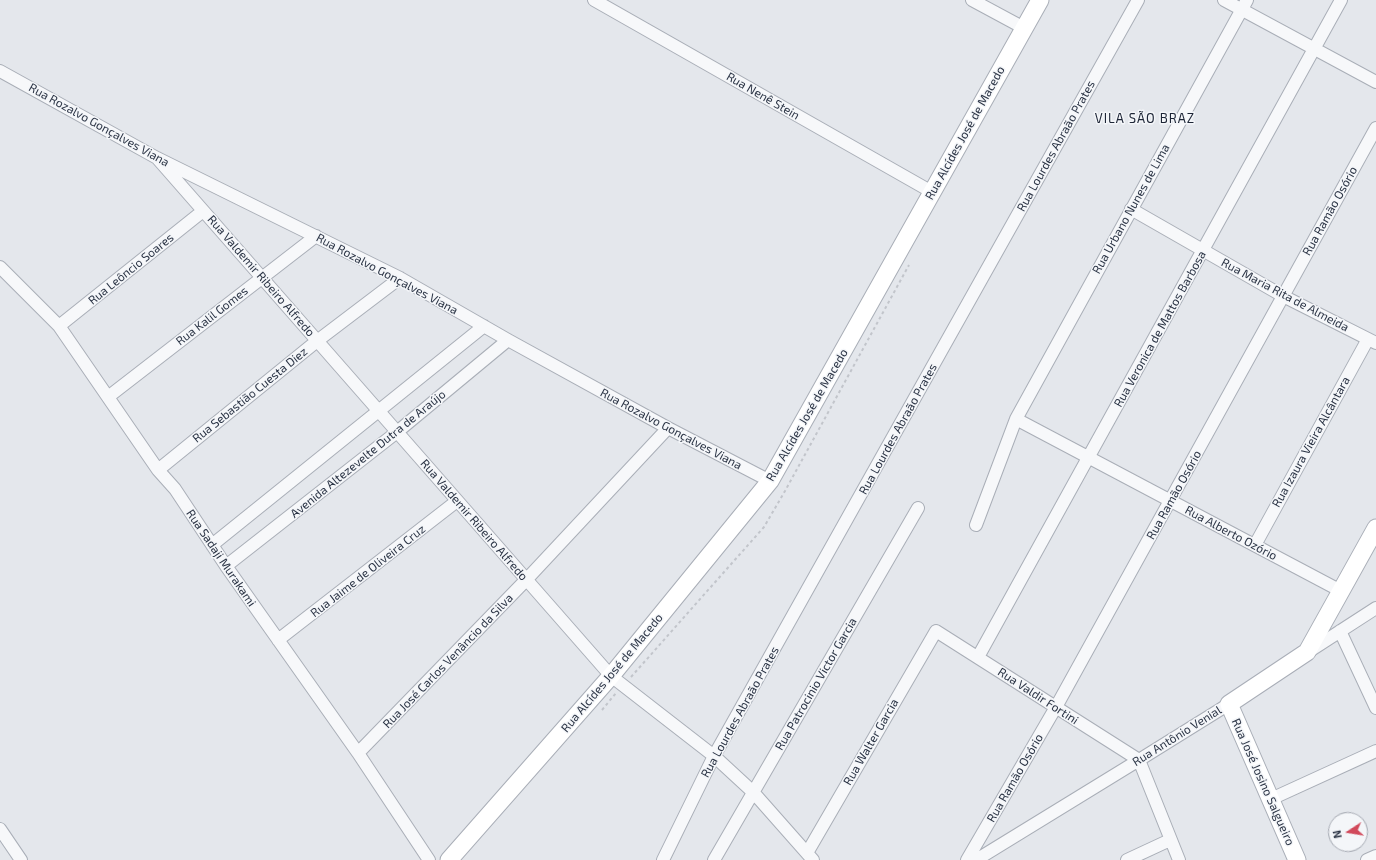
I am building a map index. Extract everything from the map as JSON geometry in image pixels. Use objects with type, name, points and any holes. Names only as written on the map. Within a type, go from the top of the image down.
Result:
[{"type":"street","name":"Rua Nenê Stein","points":[[594,0],[932,192]]},
{"type":"street","points":[[972,0],[1024,28]]},
{"type":"street","name":"Rua Alcídes José de Macedo","points":[[449,860],[611,676],[770,481],[1040,0]]},
{"type":"street","name":"Rua Lourdes Abraão Prates","points":[[663,860],[714,756],[1138,0]]},
{"type":"street","points":[[1224,0],[1245,5],[1315,49],[1376,82]]},
{"type":"street","name":"Rua Veronica de Mattos Barbosa","points":[[978,657],[1342,0]]},
{"type":"street","name":"Rua Urbano Nunes de Lima","points":[[976,525],[1016,419],[1245,5]]},
{"type":"street","name":"Rua Rozalvo Gonçalves Viana","points":[[0,72],[157,158],[400,278],[508,340],[668,428],[770,481]]},
{"type":"street","name":"Rua Ramão Osório","points":[[967,860],[1056,707],[1376,128]]},
{"type":"street","name":"Rua Valdemir Ribeiro Alfredo","points":[[157,158],[611,676],[714,756],[753,792],[810,857]]},
{"type":"street","name":"Rua Maria Rita de Almeida","points":[[1131,209],[1284,296],[1372,341]]},
{"type":"street","name":"Rua Leôncio Soares","points":[[59,326],[203,211]]},
{"type":"street","name":"Rua Kalil Gomes","points":[[108,397],[316,236]]},
{"type":"street","name":"Rua Sadaji Murakami","points":[[0,267],[59,326],[158,470],[175,489],[226,566],[358,753],[429,860]]},
{"type":"street","name":"Rua Sebastião Cuesta Diez","points":[[158,470],[317,341],[400,278]]},
{"type":"street","points":[[212,545],[484,326]]},
{"type":"street","name":"Avenida Altezevelte Dutra de Araújo","points":[[226,566],[397,432],[508,340]]},
{"type":"street","name":"Rua Izaura Vieira Alcântara","points":[[1255,546],[1372,341]]},
{"type":"street","name":"Rua Alberto Ozório","points":[[1016,419],[1341,591]]},
{"type":"street","name":"Rua José Carlos Venâncio da Silva","points":[[358,753],[526,580],[668,428]]},
{"type":"street","name":"Rua Jaime de Oliveira Cruz","points":[[278,640],[457,501]]},
{"type":"street","name":"Rua Patrocinio Victor Garcia","points":[[714,860],[918,508]]},
{"type":"street","points":[[1307,652],[1376,528]]},
{"type":"street","name":"Rua Antônio Venial","points":[[976,860],[1228,704],[1376,608]]},
{"type":"street","name":"Rua Valdir Fortini","points":[[936,631],[1139,760]]},
{"type":"street","name":"Rua Walter Garcia","points":[[810,857],[936,631]]},
{"type":"street","points":[[1340,631],[1376,708]]},
{"type":"street","name":"Rua José Josino Salgueiro","points":[[1228,704],[1297,860]]},
{"type":"street","points":[[1271,799],[1376,751]]},
{"type":"street","points":[[1139,760],[1179,860]]},
{"type":"street","points":[[0,830],[21,860]]},
{"type":"street","points":[[1127,860],[1170,840]]},
{"type":"street","points":[[1367,860],[1376,856]]},
{"type":"district","name":"VILA SÃO BRAZ","points":[[1145,119]]}]
